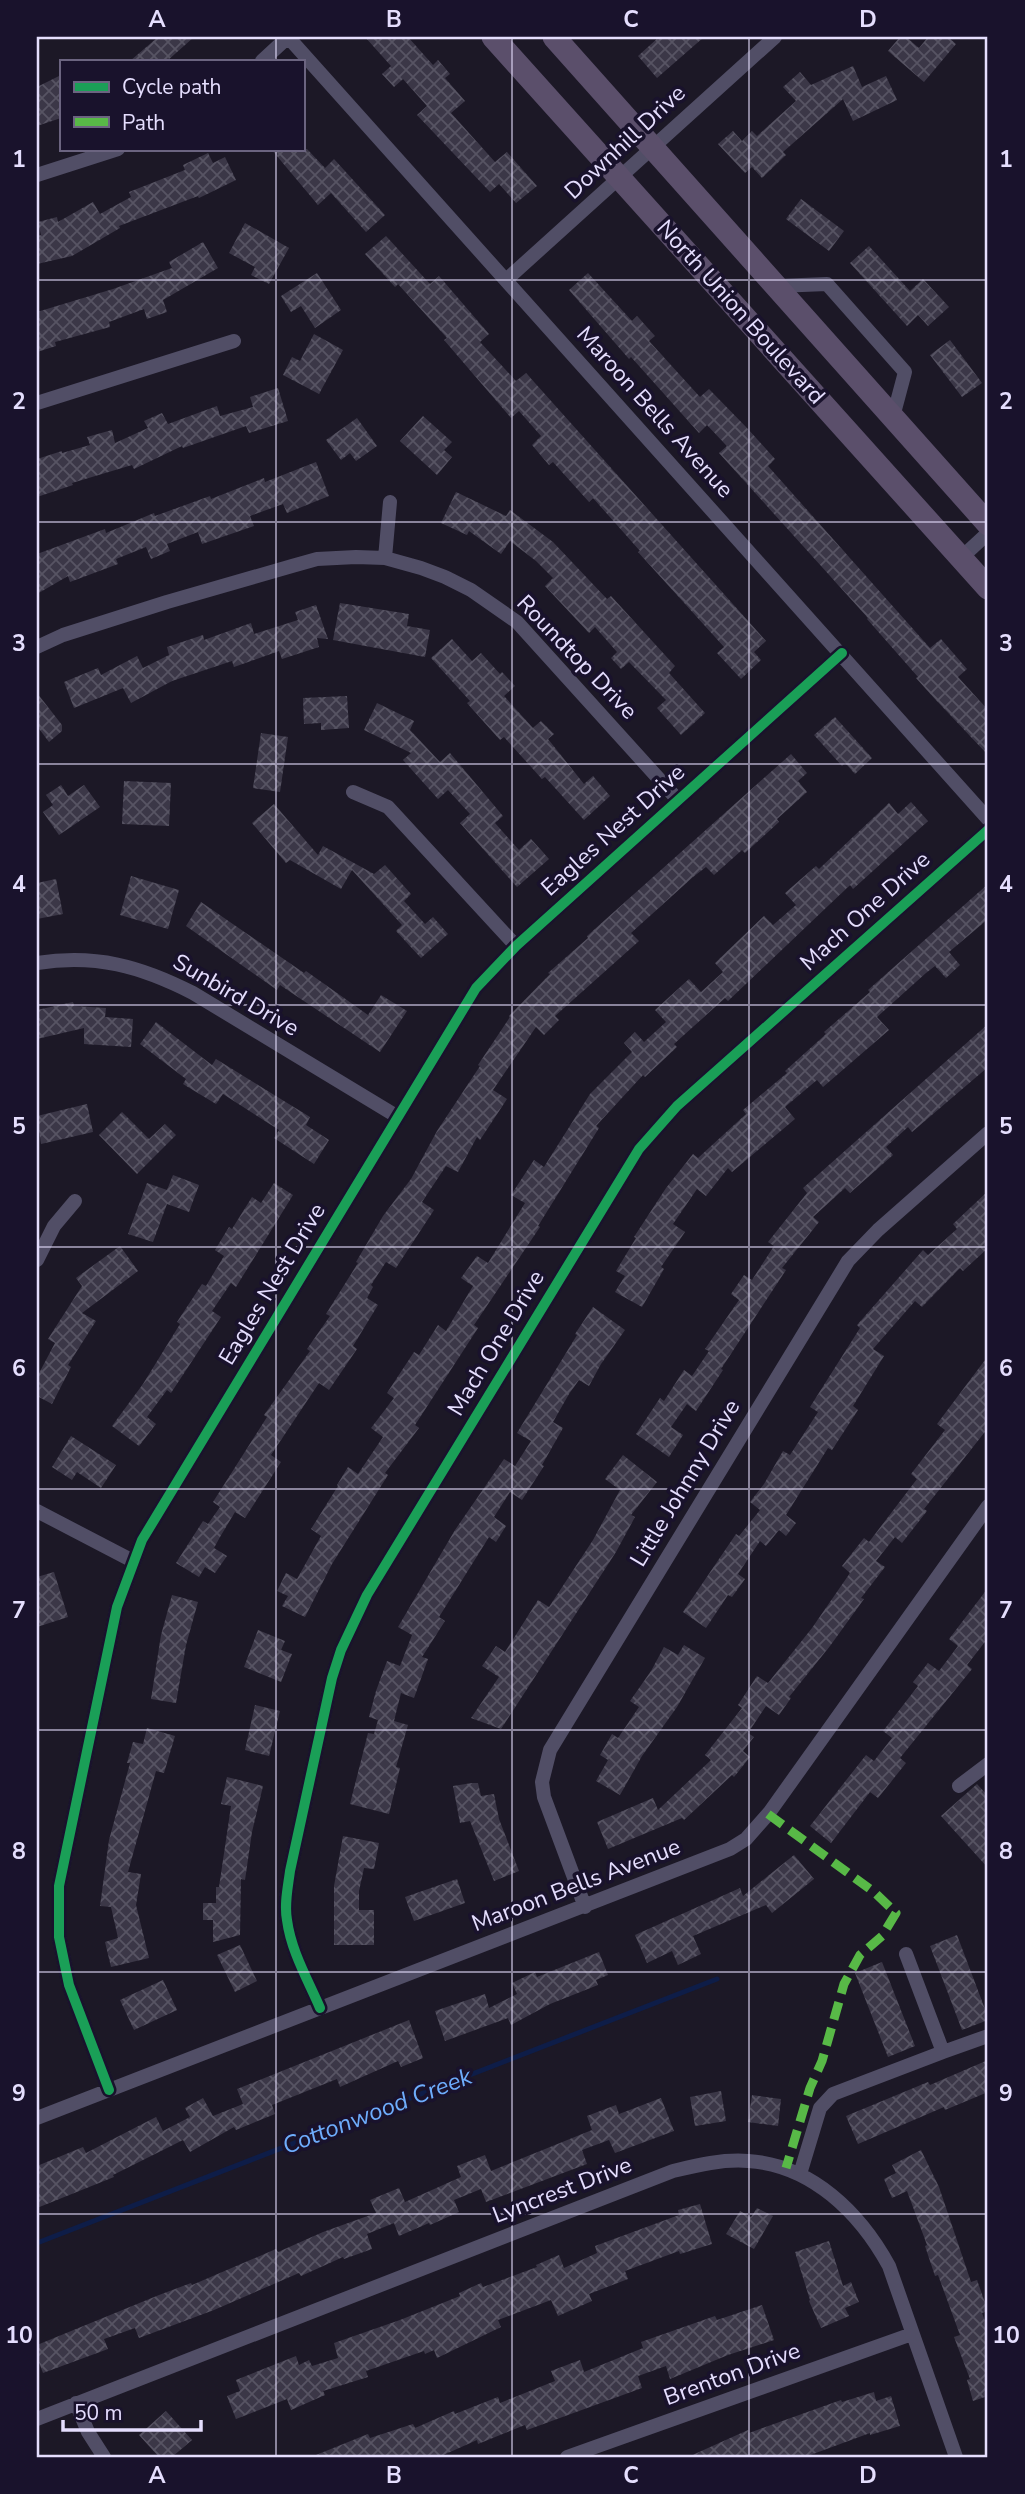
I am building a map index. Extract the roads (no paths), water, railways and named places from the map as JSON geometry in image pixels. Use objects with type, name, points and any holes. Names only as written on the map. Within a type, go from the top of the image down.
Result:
[{"type":"main road","name":"North Union Boulevard","points":[[493,37],[988,588]]},
{"type":"main road","name":"North Union Boulevard","points":[[554,37],[988,524]]},
{"type":"street","points":[[263,60],[288,37]]},
{"type":"street","name":"Maroon Bells Avenue","points":[[288,37],[988,819]]},
{"type":"street","name":"Downhill Drive","points":[[506,280],[621,178],[768,39]]},
{"type":"street","points":[[37,175],[115,150]]},
{"type":"street","name":"North Union Boulevard","points":[[777,286],[827,284],[905,372],[893,417]]},
{"type":"street","points":[[37,404],[234,341]]},
{"type":"street","points":[[384,558],[390,502]]},
{"type":"street","points":[[961,558],[988,533]]},
{"type":"street","name":"Roundtop Drive","points":[[37,647],[63,635],[167,602],[317,559],[356,556],[384,558],[421,568],[471,590],[517,622],[678,800]]},
{"type":"street","name":"Eagles Nest Drive","points":[[109,2090],[66,1972],[59,1937],[59,1886],[117,1607],[133,1561],[154,1519],[475,988],[516,946],[842,653]]},
{"type":"street","points":[[353,792],[387,807],[516,946]]},
{"type":"street","name":"Mach One Drive","points":[[320,2008],[292,1943],[286,1919],[286,1900],[332,1678],[341,1650],[367,1595],[639,1149],[677,1107],[988,830]]},
{"type":"street","name":"Sunbird Drive","points":[[37,963],[94,960],[158,975],[193,993],[398,1117]]},
{"type":"street","name":"Little Johnny Drive","points":[[585,1907],[544,1797],[542,1782],[550,1750],[848,1261],[878,1230],[988,1133]]},
{"type":"street","points":[[37,1260],[54,1226],[75,1201]]},
{"type":"street","name":"Maroon Bells Avenue","points":[[37,2118],[585,1907],[730,1849],[746,1839],[768,1814],[988,1506]]},
{"type":"street","points":[[37,1511],[133,1561]]},
{"type":"street","points":[[959,1786],[988,1764]]},
{"type":"street","points":[[906,1954],[943,2052]]},
{"type":"street","points":[[800,2174],[820,2108],[834,2094],[988,2036]]},
{"type":"street","name":"Lyncrest Drive","points":[[37,2419],[673,2171],[709,2163],[747,2160],[767,2163],[800,2174],[832,2194],[857,2217],[875,2241],[889,2266],[956,2457]]},
{"type":"street","name":"Brenton Drive","points":[[567,2457],[912,2334]]},
{"type":"street","points":[[76,2403],[88,2432],[104,2457]]},
{"type":"waterway","name":"Cottonwood Creek","points":[[37,2243],[717,1979]]}]
